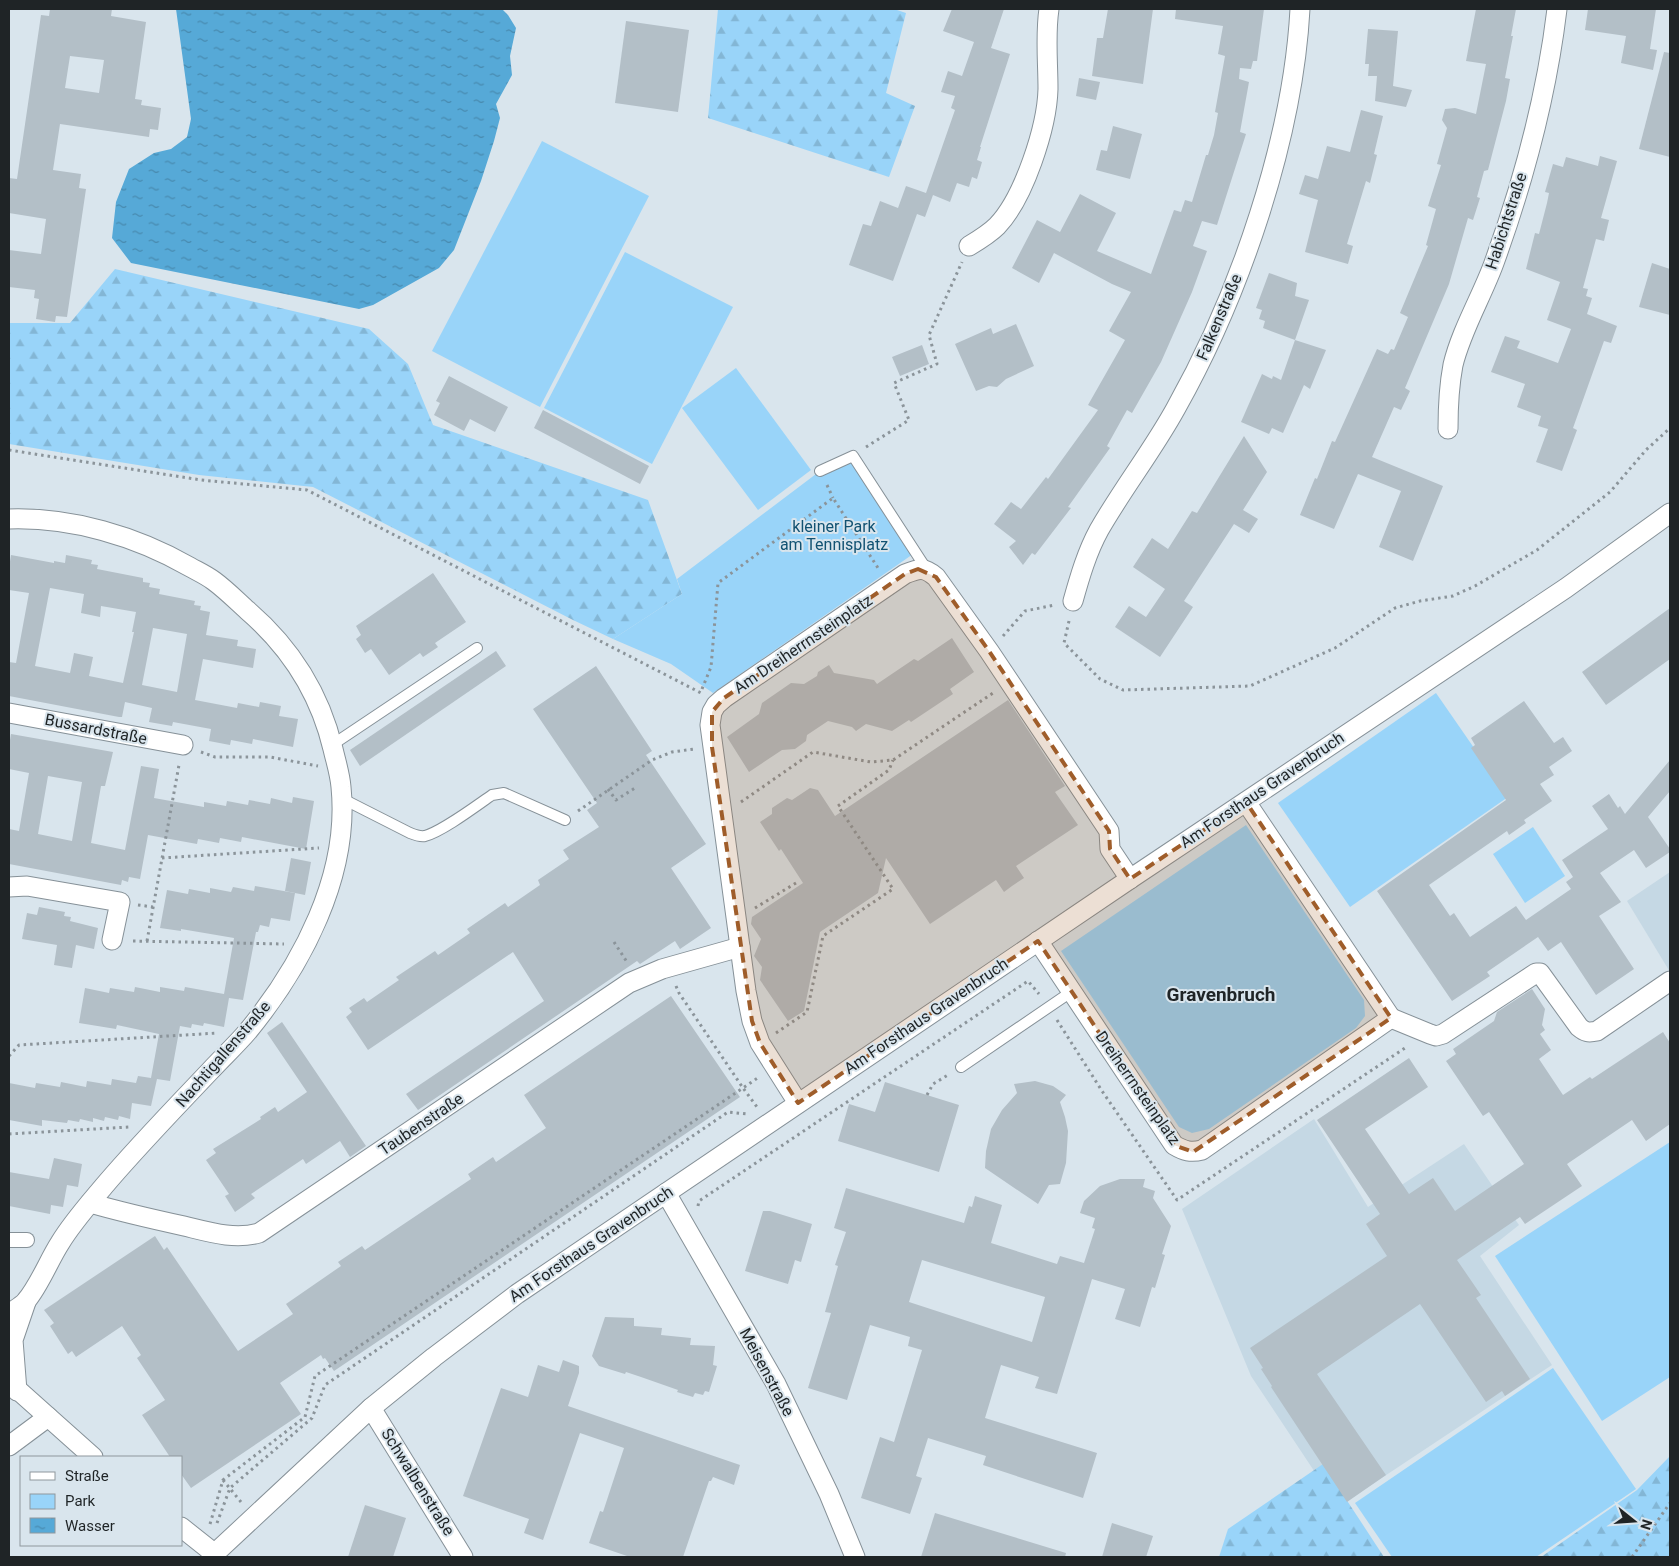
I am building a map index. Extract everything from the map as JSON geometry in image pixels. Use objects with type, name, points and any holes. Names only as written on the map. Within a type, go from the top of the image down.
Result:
[{"type":"street","points":[[969,246],[983,238],[1008,211],[1020,190],[1039,142],[1047,108],[1049,9]]},
{"type":"street","name":"Falkenstraße","points":[[1073,601],[1088,553],[1099,530],[1177,407],[1220,319],[1230,293],[1270,178],[1280,139],[1294,62],[1300,9]]},
{"type":"street","name":"Habichtstraße","points":[[1448,429],[1448,406],[1453,364],[1494,263],[1520,181],[1541,104],[1557,9]]},
{"type":"street","name":"Am Forsthaus Gravenbruch","points":[[210,1551],[371,1408],[517,1294],[798,1102],[1566,588],[1670,513]]},
{"type":"street","name":"Nachtigallenstraße","points":[[9,519],[66,523],[114,534],[167,554],[212,580],[264,624],[305,676],[320,707],[332,745],[338,770],[341,798],[342,816],[338,847],[324,904],[305,945],[273,997],[247,1031],[90,1202],[60,1242],[26,1302],[13,1340],[13,1387],[92,1456]]},
{"type":"street","name":"Am Dreiherrnsteinplatz","points":[[798,1102],[760,1043],[750,1013],[710,726],[712,712],[716,705],[888,585],[905,574],[918,569],[927,570]]},
{"type":"street","points":[[927,570],[936,577],[990,651],[1109,831],[1110,849],[1130,879]]},
{"type":"street","name":"Bussardstraße","points":[[9,713],[183,745]]},
{"type":"street","points":[[1246,802],[1391,1018],[1436,1036],[1443,1034],[1536,973],[1540,973],[1578,1027],[1584,1032],[1590,1033],[1596,1031],[1670,981]]},
{"type":"street","points":[[9,887],[27,886],[120,902],[112,940]]},
{"type":"street","name":"Dreiherrnsteinplatz","points":[[1038,941],[1174,1145],[1182,1150],[1193,1152],[1202,1150],[1391,1018]]},
{"type":"street","name":"Taubenstraße","points":[[90,1202],[133,1216],[224,1235],[247,1236],[259,1233],[629,983],[662,969],[740,947]]},
{"type":"street","name":"Meisenstraße","points":[[666,1193],[776,1384],[829,1494],[855,1557]]},
{"type":"street","points":[[9,1240],[27,1240]]},
{"type":"street","name":"Nachtigallenstraße","points":[[9,1314],[26,1302]]},
{"type":"street","name":"Schwalbenstraße","points":[[371,1408],[463,1557]]},
{"type":"street","points":[[9,1446],[48,1417]]},
{"type":"street","points":[[182,1528],[210,1551]]},
{"type":"lane","points":[[820,471],[853,456],[927,570]]},
{"type":"lane","points":[[332,745],[477,648]]},
{"type":"lane","points":[[341,798],[410,833],[420,836],[427,836],[440,830],[499,792],[564,820]]},
{"type":"lane","points":[[961,1067],[1071,992]]},
{"type":"path","points":[[853,456],[909,420],[894,383],[937,364],[929,335],[969,246]]},
{"type":"path","points":[[990,651],[1025,611],[1073,601],[1064,643],[1100,679],[1108,683],[1124,690],[1250,686],[1335,648],[1394,608],[1420,601],[1453,596],[1475,586],[1537,550],[1610,492],[1646,450],[1670,428]]},
{"type":"path","points":[[9,450],[201,480],[307,490],[701,693]]},
{"type":"path","points":[[702,702],[701,693],[711,667],[718,583],[833,498],[888,585]]},
{"type":"path","points":[[722,815],[813,752],[871,762],[893,760],[1010,682]]},
{"type":"path","points":[[147,941],[183,745],[215,757],[270,757],[338,770]]},
{"type":"path","points":[[564,820],[652,760],[680,751]]},
{"type":"path","points":[[760,1043],[807,1012],[823,936],[893,889],[838,806],[889,770],[893,760]]},
{"type":"path","points":[[608,789],[616,800],[635,788]]},
{"type":"path","points":[[162,858],[338,847]]},
{"type":"path","points":[[736,921],[796,883]]},
{"type":"path","points":[[112,940],[305,945]]},
{"type":"path","points":[[614,942],[628,964]]},
{"type":"path","points":[[697,1209],[698,1201],[1028,981],[1048,1007]]},
{"type":"path","points":[[679,993],[760,1111]]},
{"type":"path","points":[[9,1056],[19,1045],[247,1031]]},
{"type":"path","points":[[927,1095],[933,1084],[961,1067]]},
{"type":"path","points":[[210,1551],[223,1480],[305,1417],[315,1376],[762,1075]]},
{"type":"path","points":[[210,1551],[230,1488],[312,1418],[325,1386],[728,1112],[754,1115]]},
{"type":"path","points":[[9,1134],[159,1125]]},
{"type":"path","points":[[223,1480],[242,1503]]},
{"type":"path","points":[[1632,1557],[1670,1503]]},
{"type":"highlighted area","points":[[918,569],[936,577],[989,651],[1109,831],[1110,849],[1130,879],[1246,802],[1391,1018],[1193,1152],[1174,1145],[1038,941],[798,1103],[760,1043],[752,1021],[712,747],[712,712],[724,698],[905,574]]},
{"type":"shaded area","points":[[1670,872],[1670,972],[1627,901]]},
{"type":"shaded area","points":[[1314,1119],[1368,1207],[1464,1144],[1519,1225],[1480,1256],[1552,1365],[1338,1507],[1251,1376],[1182,1209]]},
{"type":"green space","points":[[718,9],[894,9],[906,13],[886,93],[915,106],[889,177],[708,118]]},
{"type":"green space","points":[[542,141],[649,196],[540,407],[432,351]]},
{"type":"green space","points":[[625,252],[733,307],[652,464],[544,408]]},
{"type":"green space","points":[[115,269],[369,329],[408,364],[433,425],[648,500],[682,594],[613,639],[313,487],[199,475],[9,444],[9,323],[70,323]]},
{"type":"green space","points":[[736,368],[811,470],[758,510],[682,408]]},
{"type":"green space","name":"kleiner Park am Tennisplatz","points":[[853,456],[916,552],[713,693],[671,664],[613,639],[682,594],[677,579],[820,471]]},
{"type":"green space","points":[[1436,693],[1508,797],[1350,907],[1278,803]]},
{"type":"green space","points":[[1246,825],[1364,1000],[1365,1016],[1356,1028],[1209,1129],[1192,1133],[1179,1127],[1061,951]]},
{"type":"green space","points":[[1533,827],[1565,876],[1525,903],[1493,854]]},
{"type":"green space","points":[[1670,1142],[1670,1377],[1602,1421],[1495,1256]]},
{"type":"green space","points":[[1553,1368],[1636,1489],[1536,1557],[1392,1557],[1355,1503]]},
{"type":"green space","points":[[1670,1456],[1670,1557],[1541,1557],[1637,1490]]},
{"type":"green space","points":[[1323,1464],[1384,1557],[1219,1557],[1228,1529]]},
{"type":"water","points":[[176,9],[502,9],[516,28],[510,56],[512,75],[496,104],[500,118],[481,181],[454,250],[439,268],[373,305],[359,309],[131,263],[112,238],[116,202],[129,169],[154,153],[171,149],[187,137],[191,119]]},
{"type":"building","points":[[50,9],[112,9],[111,16],[146,22],[135,99],[142,100],[141,105],[161,108],[158,130],[150,129],[149,137],[60,124],[53,170],[81,174],[79,188],[86,189],[67,317],[56,316],[55,322],[36,319],[39,299],[34,298],[35,290],[9,287],[9,250],[41,254],[46,219],[9,213],[9,178],[17,179],[41,15],[49,16]],"holes":[[[70,56],[104,60],[99,93],[65,88]]]},
{"type":"building","points":[[952,9],[1004,9],[991,48],[1010,54],[980,147],[977,160],[982,162],[977,179],[972,177],[969,187],[957,183],[950,202],[933,195],[925,217],[917,214],[893,281],[849,265],[863,224],[871,226],[880,201],[898,208],[906,186],[926,193],[955,110],[951,108],[955,96],[941,92],[948,71],[962,76],[974,42],[943,31]]},
{"type":"building","points":[[1108,9],[1153,9],[1143,84],[1092,76],[1097,38],[1103,38]]},
{"type":"building","points":[[1176,9],[1264,9],[1257,61],[1253,61],[1251,69],[1240,68],[1239,79],[1249,82],[1240,132],[1246,134],[1217,225],[1202,221],[1193,246],[1207,251],[1192,292],[1161,362],[1132,413],[1127,410],[1107,446],[1110,448],[1068,507],[1071,508],[1035,555],[1032,553],[1023,565],[1009,547],[1016,541],[994,524],[1011,502],[1021,509],[1046,477],[1048,479],[1098,410],[1088,405],[1125,340],[1109,331],[1131,292],[1054,253],[1039,283],[1012,268],[1037,220],[1060,232],[1080,194],[1116,213],[1097,251],[1151,274],[1174,210],[1181,212],[1185,200],[1192,202],[1206,155],[1208,155],[1218,113],[1215,112],[1225,56],[1218,54],[1223,26],[1175,19]]},
{"type":"building","points":[[1476,9],[1516,9],[1505,78],[1510,79],[1506,101],[1488,170],[1484,171],[1477,197],[1480,198],[1473,220],[1468,218],[1449,284],[1405,388],[1410,391],[1401,410],[1394,407],[1372,457],[1443,486],[1413,561],[1379,547],[1401,491],[1358,474],[1334,529],[1300,515],[1332,441],[1335,442],[1377,349],[1388,354],[1391,349],[1394,350],[1408,317],[1400,313],[1428,246],[1426,245],[1436,209],[1428,206],[1441,165],[1437,164],[1447,128],[1442,120],[1445,109],[1455,108],[1476,114],[1486,64],[1466,61]]},
{"type":"building","points":[[1588,9],[1656,9],[1650,49],[1657,50],[1653,70],[1621,63],[1626,36],[1585,30]]},
{"type":"building","points":[[626,21],[689,30],[678,112],[615,103]]},
{"type":"building","points":[[1368,29],[1398,31],[1393,86],[1412,90],[1406,107],[1375,101],[1377,76],[1368,76],[1369,64],[1365,64]]},
{"type":"building","points":[[1664,52],[1670,53],[1670,157],[1639,149]]},
{"type":"building","points":[[1079,78],[1100,82],[1096,100],[1076,96]]},
{"type":"building","points":[[1361,110],[1383,116],[1374,154],[1377,155],[1370,183],[1366,181],[1347,244],[1353,246],[1348,264],[1305,252],[1318,200],[1299,194],[1305,175],[1318,179],[1327,146],[1350,152]]},
{"type":"building","points":[[1113,126],[1142,134],[1130,179],[1096,170],[1101,150],[1107,151]]},
{"type":"building","points":[[1600,156],[1617,161],[1601,218],[1609,220],[1604,241],[1596,239],[1583,288],[1588,289],[1586,296],[1592,298],[1587,314],[1617,326],[1611,343],[1604,341],[1573,428],[1577,430],[1562,471],[1536,462],[1548,429],[1538,426],[1541,416],[1517,407],[1525,384],[1491,372],[1505,336],[1520,341],[1517,348],[1558,363],[1571,329],[1547,320],[1560,282],[1526,269],[1535,233],[1539,234],[1547,203],[1549,193],[1545,192],[1553,164],[1563,167],[1566,157],[1598,166]]},
{"type":"building","points":[[1652,263],[1670,269],[1670,315],[1639,307]]},
{"type":"building","points":[[1269,273],[1297,283],[1295,296],[1309,300],[1295,340],[1263,328],[1265,321],[1259,319],[1262,310],[1256,308]]},
{"type":"building","points":[[1016,324],[1034,366],[1006,379],[997,387],[989,386],[976,391],[955,344],[991,328],[993,334]]},
{"type":"building","points":[[1295,340],[1326,350],[1310,389],[1304,385],[1283,433],[1272,428],[1269,434],[1241,422],[1262,374],[1272,379],[1273,376],[1281,380]]},
{"type":"building","points":[[922,345],[929,364],[900,376],[892,357]]},
{"type":"building","points":[[449,376],[508,407],[495,432],[470,419],[464,431],[434,415],[440,403],[436,401]]},
{"type":"building","points":[[543,410],[649,466],[640,484],[534,428]]},
{"type":"building","points":[[1244,436],[1267,472],[1243,510],[1258,519],[1249,533],[1234,524],[1184,601],[1193,607],[1160,657],[1115,627],[1129,606],[1146,617],[1165,589],[1133,567],[1152,538],[1168,549],[1192,511],[1197,513]]},
{"type":"building","points":[[11,555],[54,563],[54,561],[65,563],[66,555],[92,560],[91,564],[98,565],[97,569],[143,578],[143,582],[150,583],[149,587],[160,589],[159,594],[195,601],[194,605],[201,606],[200,610],[210,612],[206,635],[238,640],[237,646],[256,649],[253,668],[203,659],[195,700],[237,708],[238,703],[259,707],[260,702],[281,706],[279,716],[298,719],[293,747],[253,739],[252,744],[231,740],[230,745],[209,741],[211,729],[173,722],[172,726],[149,722],[152,708],[125,702],[122,717],[119,717],[9,696],[9,662],[16,663],[29,593],[9,590]],"holes":[[[50,588],[84,594],[81,613],[100,617],[101,606],[136,612],[132,632],[134,632],[123,683],[89,676],[93,657],[74,653],[70,673],[35,666]],[[153,628],[187,634],[177,692],[142,685]]]},
{"type":"building","points":[[433,573],[466,622],[435,643],[438,647],[423,657],[420,653],[389,675],[371,649],[365,653],[356,639],[361,635],[356,626]]},
{"type":"building","points":[[1670,608],[1670,659],[1606,705],[1582,672]]},
{"type":"building","points":[[952,638],[974,672],[950,689],[953,694],[911,722],[909,720],[892,731],[866,724],[856,731],[852,727],[828,721],[807,735],[806,741],[795,749],[782,750],[749,772],[727,737],[759,714],[762,703],[791,683],[804,684],[829,665],[834,673],[874,680],[877,684],[914,659],[918,661]]},
{"type":"building","points":[[496,651],[506,666],[360,766],[350,750]]},
{"type":"building","points":[[596,666],[652,751],[646,755],[706,844],[671,868],[711,928],[680,949],[675,941],[640,964],[637,961],[418,1110],[406,1094],[544,1001],[513,952],[368,1050],[346,1017],[352,1012],[349,1008],[364,998],[367,1002],[399,980],[396,977],[435,951],[438,955],[470,933],[467,929],[505,903],[508,907],[540,885],[538,880],[569,859],[563,850],[599,827],[587,810],[597,803],[533,709]]},
{"type":"building","points":[[1008,700],[1065,786],[1055,792],[1078,825],[1016,866],[1024,878],[1004,892],[996,880],[930,924],[886,858],[878,893],[820,932],[804,1011],[788,1021],[760,980],[762,967],[754,956],[761,939],[751,924],[752,917],[803,883],[781,849],[779,851],[760,822],[772,814],[772,808],[787,798],[792,800],[810,788],[818,790],[835,816]]},
{"type":"building","points":[[1524,701],[1554,743],[1563,737],[1572,751],[1549,767],[1554,775],[1540,784],[1552,801],[1524,820],[1526,823],[1509,835],[1507,831],[1429,885],[1450,916],[1454,913],[1470,937],[1516,906],[1526,920],[1571,889],[1566,882],[1573,877],[1562,860],[1608,829],[1592,806],[1609,794],[1618,808],[1620,806],[1625,814],[1670,760],[1670,791],[1648,817],[1670,849],[1670,852],[1646,868],[1634,850],[1600,873],[1621,902],[1599,916],[1634,969],[1596,995],[1561,942],[1548,951],[1538,937],[1487,972],[1490,976],[1452,1001],[1377,891],[1506,800],[1471,748],[1475,745],[1471,738]]},
{"type":"building","points":[[11,734],[113,752],[105,786],[101,786],[91,843],[125,850],[141,766],[159,769],[154,798],[204,807],[204,802],[226,806],[227,801],[248,805],[249,800],[270,804],[271,798],[292,803],[293,797],[314,801],[306,849],[242,837],[241,842],[220,838],[219,843],[198,839],[197,844],[148,835],[140,879],[129,877],[128,882],[122,880],[121,885],[9,864],[9,829],[19,831],[29,773],[9,769]],"holes":[[[48,776],[82,782],[72,841],[38,834]]]},
{"type":"building","points":[[291,858],[311,862],[305,895],[285,891]]},
{"type":"building","points":[[255,886],[295,893],[290,921],[271,918],[269,927],[260,925],[258,932],[256,932],[243,1000],[229,998],[224,1027],[204,1023],[203,1026],[192,1024],[191,1028],[180,1026],[170,1081],[157,1079],[151,1106],[132,1103],[130,1119],[119,1116],[118,1120],[105,1117],[104,1121],[93,1118],[93,1122],[80,1119],[79,1122],[68,1120],[67,1123],[42,1120],[42,1126],[9,1120],[9,1083],[35,1088],[36,1083],[60,1087],[61,1082],[86,1087],[87,1081],[111,1085],[112,1079],[136,1083],[138,1076],[151,1078],[159,1034],[117,1025],[116,1029],[79,1023],[85,988],[109,993],[110,988],[134,992],[135,987],[160,992],[160,987],[184,991],[185,987],[224,994],[234,938],[181,929],[181,931],[160,928],[167,890],[188,894],[189,889],[210,893],[210,888],[231,892],[233,887],[254,891]]},
{"type":"building","points":[[39,907],[65,912],[64,916],[71,917],[70,921],[98,928],[94,949],[76,945],[72,968],[54,965],[57,945],[22,939],[27,913],[37,915]]},
{"type":"building","points":[[1532,989],[1545,1009],[1542,1025],[1545,1030],[1540,1034],[1551,1050],[1539,1059],[1563,1095],[1590,1077],[1592,1079],[1663,1032],[1670,1043],[1670,1124],[1646,1141],[1632,1120],[1567,1164],[1582,1186],[1525,1224],[1520,1217],[1457,1260],[1481,1295],[1476,1298],[1530,1379],[1505,1396],[1502,1391],[1486,1402],[1420,1304],[1317,1374],[1386,1475],[1347,1502],[1271,1387],[1261,1369],[1263,1368],[1250,1348],[1387,1256],[1366,1224],[1380,1214],[1317,1120],[1409,1058],[1428,1087],[1365,1129],[1409,1194],[1433,1178],[1455,1211],[1524,1164],[1489,1112],[1483,1116],[1446,1061],[1456,1054],[1453,1049],[1494,1021],[1497,1012]]},
{"type":"building","points":[[671,996],[740,1097],[334,1371],[321,1355],[280,1383],[301,1414],[191,1488],[182,1475],[182,1456],[169,1456],[142,1415],[165,1400],[137,1358],[141,1355],[122,1326],[76,1357],[72,1351],[68,1354],[50,1326],[54,1323],[44,1310],[155,1236],[164,1250],[167,1247],[238,1351],[293,1314],[286,1304],[341,1266],[338,1262],[362,1246],[365,1250],[471,1179],[468,1174],[493,1157],[496,1162],[546,1128],[524,1095]]},
{"type":"building","points":[[282,1022],[366,1146],[350,1157],[340,1141],[306,1164],[303,1159],[251,1194],[255,1198],[235,1212],[225,1196],[229,1194],[206,1160],[216,1153],[213,1149],[261,1119],[260,1117],[275,1107],[278,1112],[307,1092],[267,1033]]},
{"type":"building","points":[[1035,1081],[1053,1086],[1066,1095],[1060,1102],[1068,1131],[1066,1163],[1060,1184],[1049,1185],[1038,1204],[985,1168],[986,1151],[991,1129],[1002,1110],[1017,1093],[1014,1084]]},
{"type":"building","points":[[885,1082],[959,1105],[939,1172],[838,1141],[849,1104],[875,1112]]},
{"type":"building","points":[[54,1158],[82,1164],[78,1187],[67,1185],[63,1207],[51,1205],[50,1214],[9,1206],[9,1172],[49,1179]]},
{"type":"building","points":[[1120,1179],[1145,1179],[1143,1187],[1155,1191],[1153,1198],[1171,1226],[1162,1254],[1165,1255],[1155,1288],[1152,1287],[1140,1327],[1115,1319],[1125,1289],[1092,1279],[1057,1394],[1035,1388],[1039,1377],[1001,1365],[985,1418],[1097,1453],[1083,1498],[983,1465],[986,1456],[928,1438],[916,1476],[922,1478],[910,1514],[861,1498],[880,1437],[894,1442],[922,1350],[908,1346],[910,1337],[870,1325],[847,1400],[808,1388],[831,1313],[825,1312],[838,1266],[835,1265],[846,1232],[834,1228],[846,1188],[964,1223],[969,1206],[972,1207],[975,1196],[1002,1205],[991,1243],[1057,1264],[1060,1256],[1084,1263],[1095,1229],[1092,1228],[1095,1218],[1080,1213],[1084,1201],[1100,1186]],"holes":[[[922,1260],[1045,1297],[1032,1342],[909,1302]]]},
{"type":"building","points":[[763,1211],[770,1211],[812,1224],[801,1262],[795,1260],[788,1284],[745,1271]]},
{"type":"building","points":[[605,1317],[634,1318],[634,1326],[662,1328],[661,1335],[691,1338],[690,1345],[715,1346],[713,1365],[717,1366],[709,1392],[705,1391],[703,1395],[695,1393],[693,1397],[626,1372],[625,1374],[599,1366],[592,1356]]},
{"type":"building","points":[[563,1360],[579,1366],[579,1373],[568,1406],[740,1465],[734,1485],[713,1477],[709,1481],[683,1557],[630,1557],[589,1543],[600,1511],[603,1512],[624,1448],[580,1433],[543,1540],[524,1533],[529,1519],[463,1496],[501,1388],[528,1397],[538,1365],[559,1372]]},
{"type":"building","points":[[365,1505],[406,1518],[393,1557],[348,1557]]},
{"type":"building","points":[[935,1513],[1066,1553],[1065,1557],[921,1557]]},
{"type":"building","points":[[1112,1523],[1153,1536],[1146,1557],[1102,1557]]},
{"type":"district","name":"Gravenbruch","points":[[1221,994]]}]
